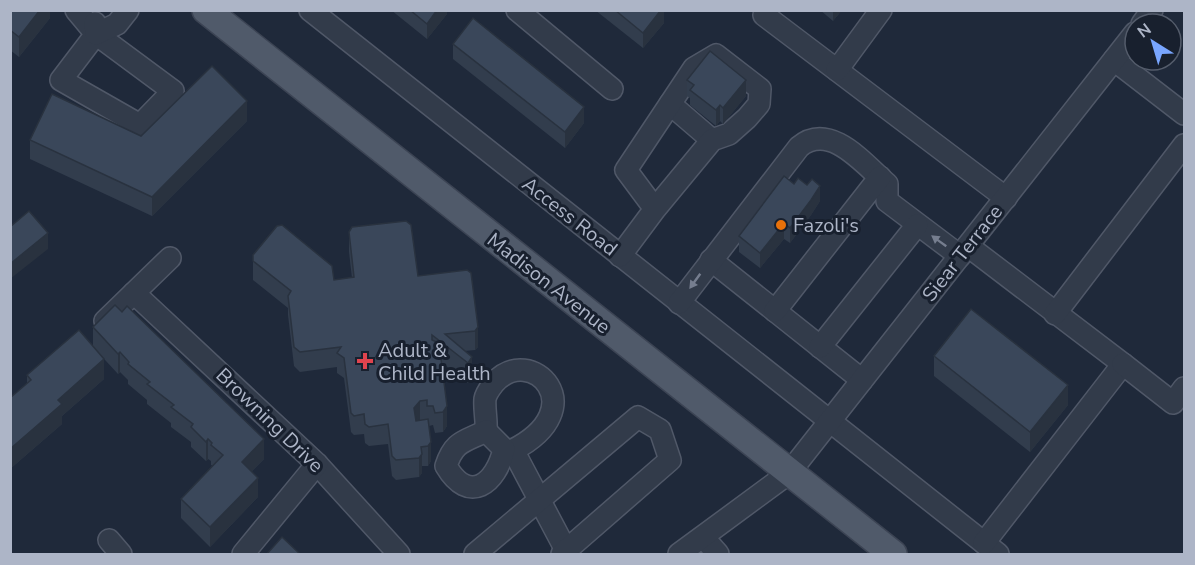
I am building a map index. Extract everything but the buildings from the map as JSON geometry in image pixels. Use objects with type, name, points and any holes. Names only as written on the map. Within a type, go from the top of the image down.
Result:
[{"type":"main road","name":"Madison Avenue","points":[[206,10],[893,555]]},
{"type":"street","points":[[76,10],[96,34],[173,91],[140,125],[61,80],[96,34],[117,24],[128,10]]},
{"type":"street","points":[[95,10],[96,34]]},
{"type":"street","name":"Access Road","points":[[310,10],[991,549]]},
{"type":"street","points":[[517,10],[612,89]]},
{"type":"street","points":[[837,70],[881,10]]},
{"type":"street","points":[[764,15],[1006,198]]},
{"type":"street","name":"Siear Terrace","points":[[679,555],[789,473],[1123,48]]},
{"type":"street","points":[[620,256],[712,140],[729,134],[759,104],[760,90],[716,55],[694,68],[626,170],[655,209]]},
{"type":"street","points":[[1114,60],[1185,114]]},
{"type":"street","points":[[670,104],[712,140]]},
{"type":"street","points":[[679,303],[806,141],[814,138],[834,141],[887,184],[888,201],[917,225],[964,251],[1055,314],[1173,403],[1185,388]]},
{"type":"street","points":[[1055,314],[1185,145]]},
{"type":"street","points":[[775,311],[880,177]]},
{"type":"street","points":[[820,347],[917,225]]},
{"type":"street","points":[[105,321],[170,258]]},
{"type":"street","points":[[711,260],[862,380]]},
{"type":"street","name":"Browning Drive","points":[[134,293],[317,464],[399,555]]},
{"type":"street","points":[[991,549],[1123,364]]},
{"type":"street","points":[[514,369],[529,370],[543,379],[553,394],[554,412],[543,430],[530,441],[509,449],[490,481],[475,487],[461,484],[451,475],[446,466],[450,453],[458,443],[486,431],[485,398],[501,376],[514,369]]},
{"type":"street","points":[[475,555],[540,500],[638,417],[660,430],[670,460],[566,553],[540,500],[509,449],[486,431]]},
{"type":"street","points":[[243,555],[317,464]]},
{"type":"street","points":[[703,537],[718,555]]},
{"type":"place","name":"Fazoli's","points":[[781,225]]},
{"type":"place","name":"Adult & Child Health","points":[[365,361]]}]
